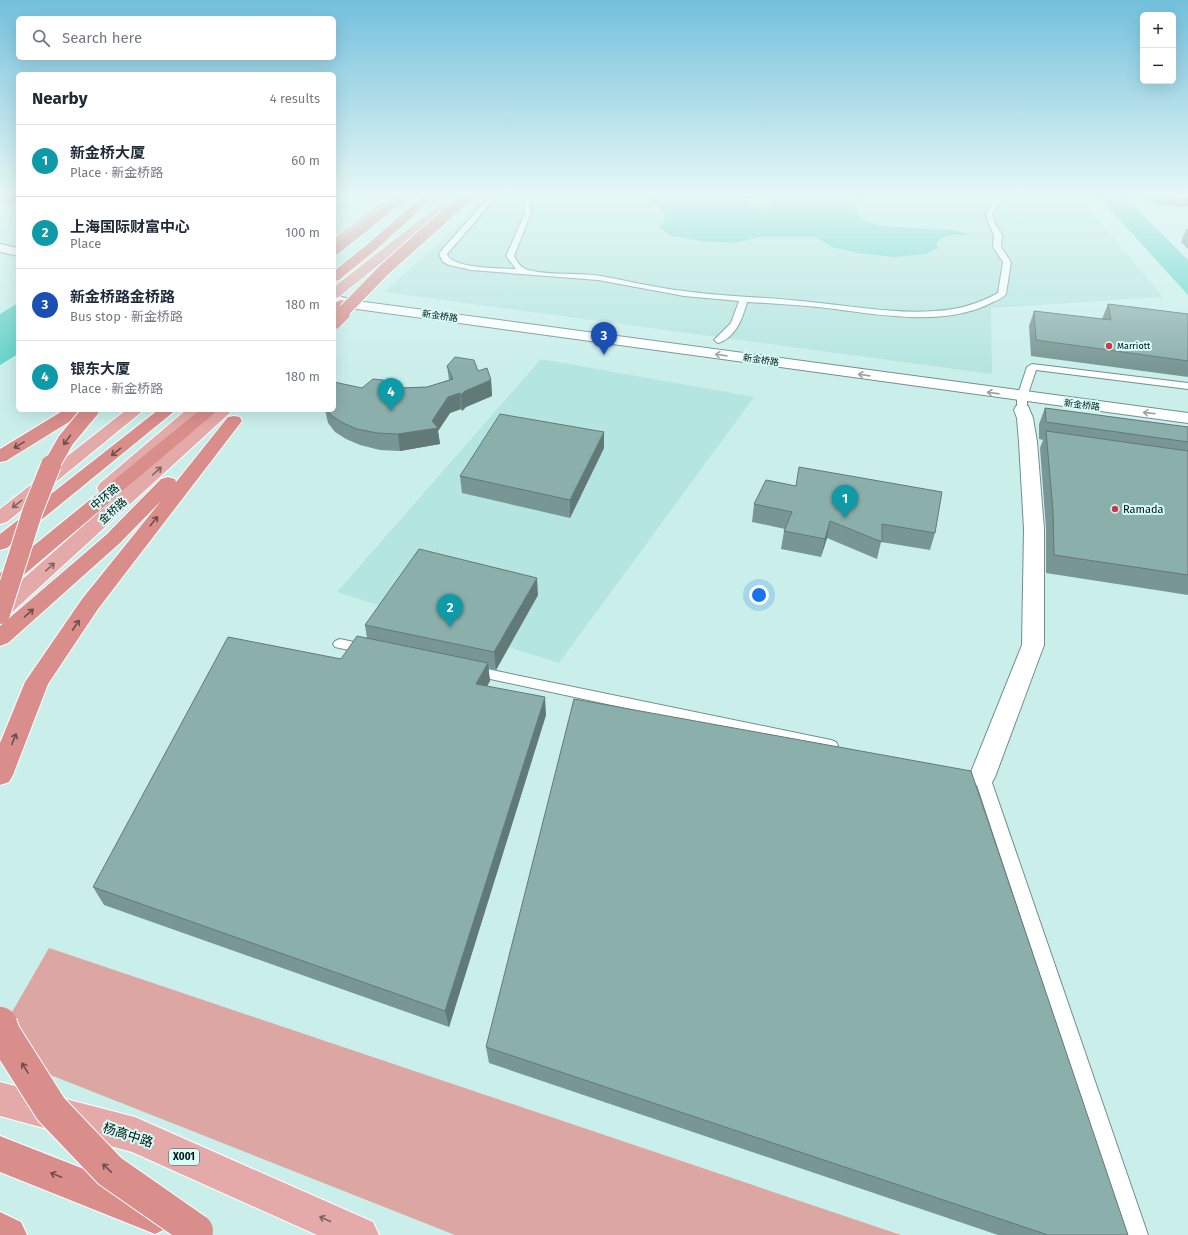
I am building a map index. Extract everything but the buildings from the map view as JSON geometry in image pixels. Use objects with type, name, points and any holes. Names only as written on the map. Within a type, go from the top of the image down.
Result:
[{"type":"highway","points":[[336,275],[364,253]]},
{"type":"highway","points":[[336,297],[385,253]]},
{"type":"highway","points":[[336,309],[403,253]]},
{"type":"highway","points":[[336,319],[384,270]]},
{"type":"highway","points":[[0,457],[73,412]]},
{"type":"highway","points":[[0,613],[43,485],[60,450],[78,424],[90,412]]},
{"type":"highway","points":[[0,544],[165,412]]},
{"type":"highway","name":"中环路","points":[[0,584],[208,412]]},
{"type":"highway","points":[[0,638],[113,540],[235,414]]},
{"type":"highway","points":[[0,775],[37,682],[90,604],[235,414]]},
{"type":"highway","points":[[0,1024],[3,1034],[51,1109],[110,1171],[200,1233]]},
{"type":"highway","points":[[0,1154],[200,1233]]},
{"type":"highway","points":[[0,1232],[8,1235]]},
{"type":"main road","points":[[336,292],[387,253]]},
{"type":"main road","points":[[0,518],[133,412]]},
{"type":"main road","name":"金桥路","points":[[0,579],[191,412]]},
{"type":"main road","name":"金桥路","points":[[0,613],[235,414]]},
{"type":"main road","name":"杨高中路","points":[[0,1100],[135,1135],[360,1235]]},
{"type":"street","name":"新金桥路","points":[[336,300],[357,305],[1022,403],[1188,431]]},
{"type":"street","name":"新金桥路","points":[[336,311],[1022,403],[1188,418]]},
{"type":"street","points":[[982,777],[1033,645],[1034,529],[1032,442],[1022,403]]},
{"type":"lane","points":[[444,253],[443,254],[446,260],[456,265],[488,270],[603,278],[649,289],[744,300],[812,304],[867,311],[917,314],[968,310],[991,302],[1002,294],[1007,262],[1001,253]]},
{"type":"lane","points":[[512,253],[510,256],[516,266],[525,272]]},
{"type":"lane","points":[[718,340],[729,332],[735,325],[744,300]]},
{"type":"lane","points":[[1022,403],[1032,367],[1188,386]]},
{"type":"lane","points":[[340,644],[378,652]]},
{"type":"lane","points":[[456,668],[843,748]]},
{"type":"lane","points":[[958,772],[982,777],[1137,1235]]},
{"type":"shaded area","points":[[428,253],[1126,253],[1163,297],[991,308],[992,374],[384,292]]},
{"type":"shaded area","points":[[541,359],[754,397],[559,663],[337,592]]},
{"type":"shaded area","points":[[49,948],[901,1235],[455,1235],[0,1055],[0,1033]]},
{"type":"water","points":[[856,253],[928,253],[895,257]]},
{"type":"water","points":[[1149,253],[1181,253],[1188,260],[1188,295]]},
{"type":"water","points":[[16,304],[16,355],[0,365],[0,314]]},
{"type":"place","name":"Marriott","points":[[1109,346]]},
{"type":"place","name":"新金桥路金桥路","points":[[604,355]]},
{"type":"place","name":"银东大厦","points":[[391,411]]},
{"type":"place","name":"Ramada","points":[[1115,509]]},
{"type":"place","name":"新金桥大厦","points":[[845,518]]},
{"type":"place","name":"上海国际财富中心","points":[[450,627]]}]
